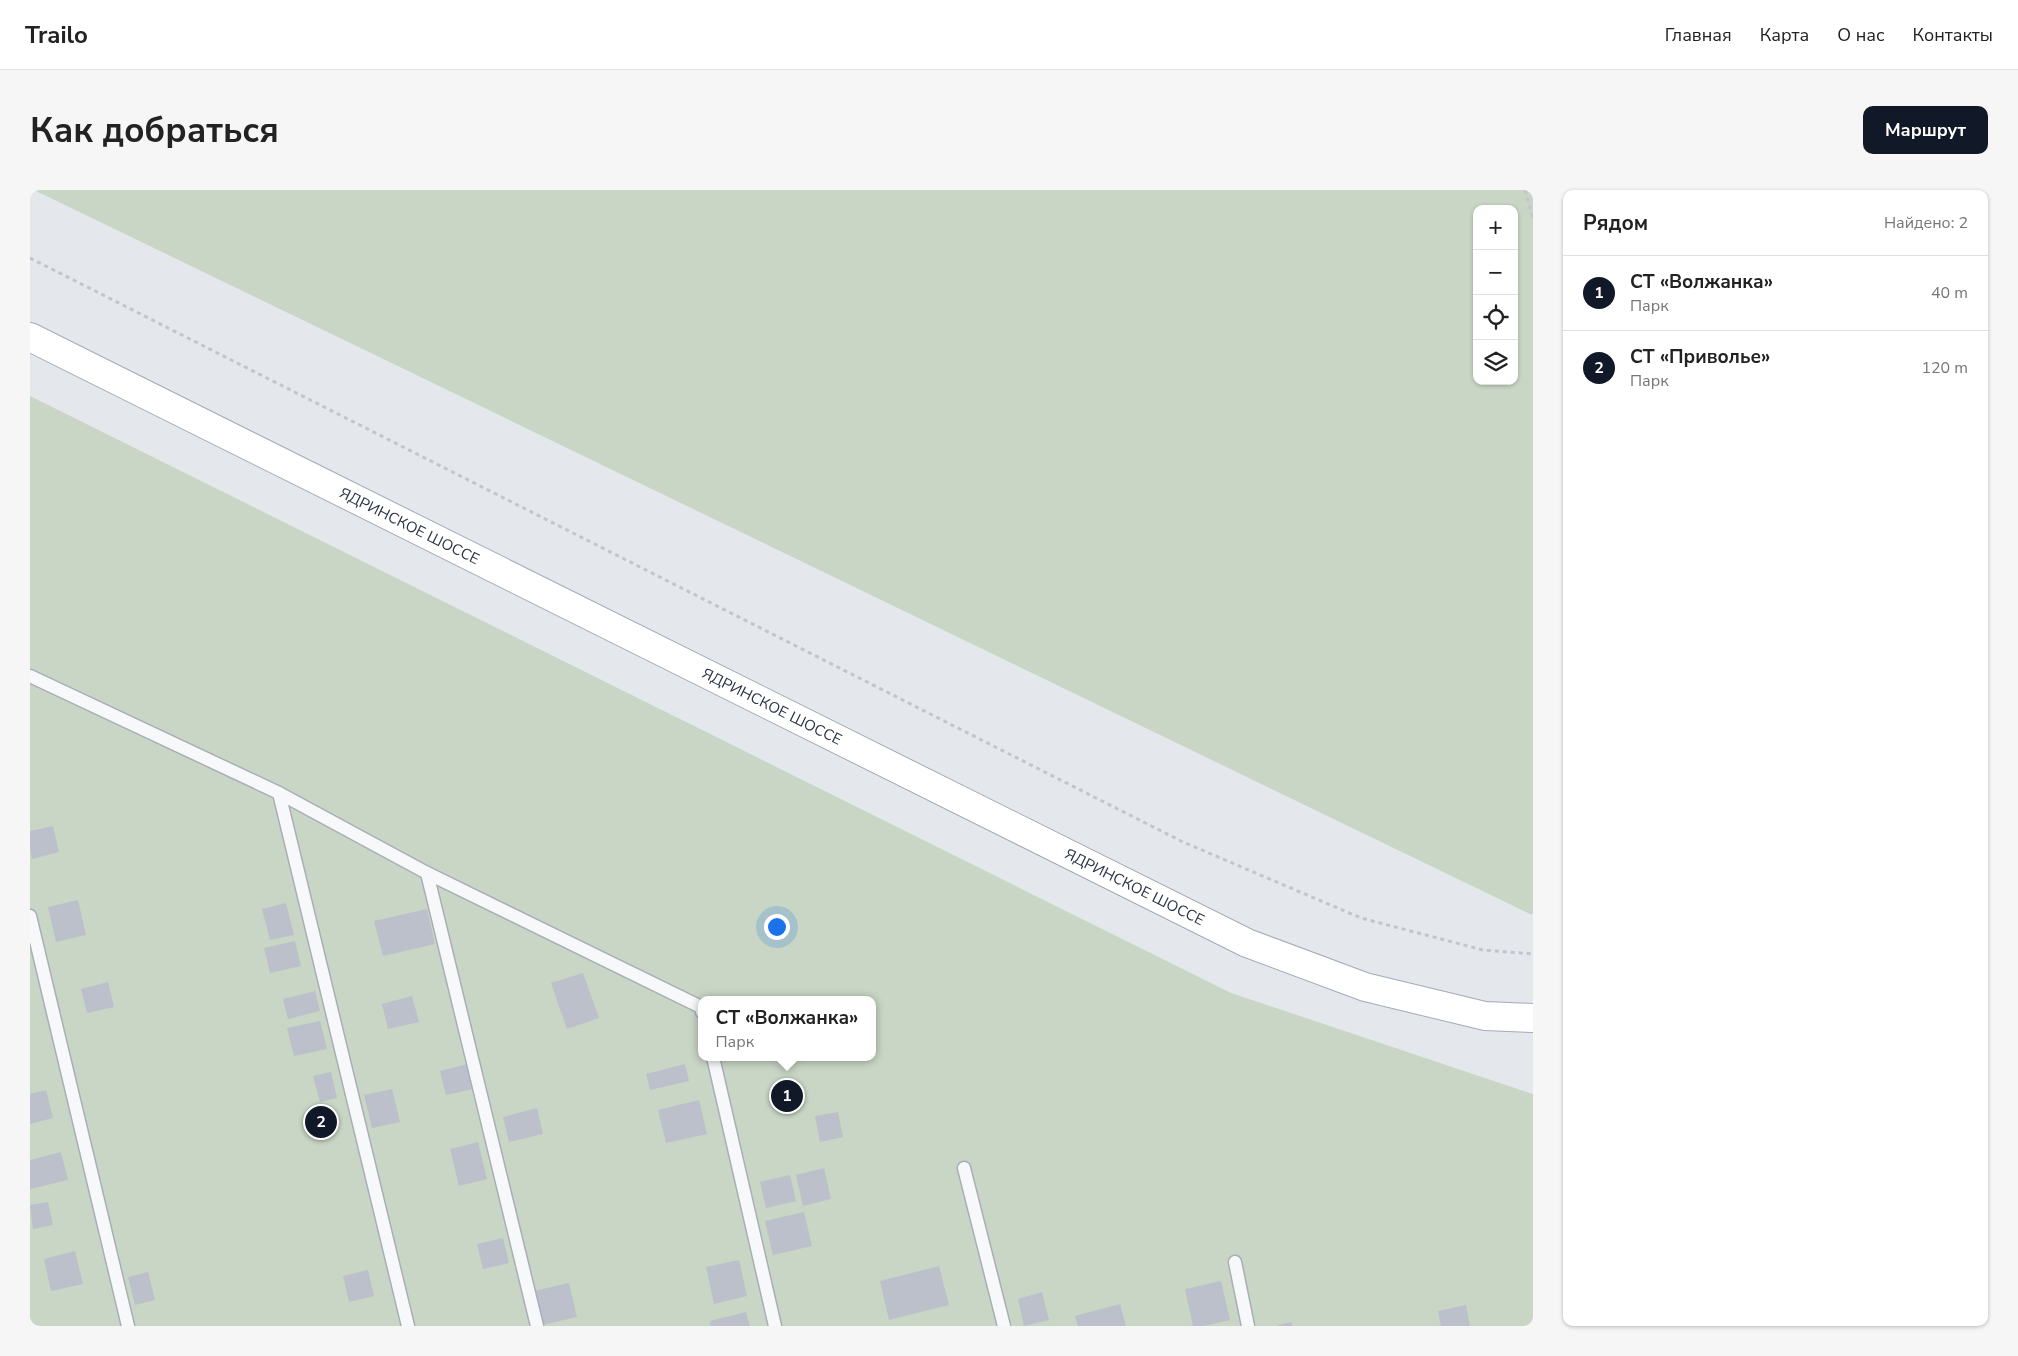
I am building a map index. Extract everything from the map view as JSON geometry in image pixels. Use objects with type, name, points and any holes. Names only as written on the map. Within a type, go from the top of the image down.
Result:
[{"type":"main road","name":"ЯДРИНСКОЕ ШОССЕ","points":[[30,337],[1247,944],[1365,988],[1485,1016],[1533,1018]]},
{"type":"lane","points":[[30,676],[279,793],[427,873],[698,1006]]},
{"type":"lane","points":[[279,793],[408,1326]]},
{"type":"lane","points":[[427,873],[536,1326]]},
{"type":"lane","points":[[30,916],[128,1326]]},
{"type":"lane","points":[[713,1061],[775,1326]]},
{"type":"lane","points":[[964,1168],[1004,1326]]},
{"type":"lane","points":[[1235,1262],[1248,1326]]},
{"type":"path","points":[[1525,190],[1533,218]]},
{"type":"path","points":[[30,258],[1183,842],[1361,918],[1483,950],[1533,954]]},
{"type":"green space","points":[[34,190],[1533,190],[1533,914],[1530,914]]},
{"type":"green space","points":[[30,396],[1231,993],[1533,1094],[1533,1326],[30,1326]]},
{"type":"building","points":[[53,826],[59,852],[32,859],[30,831]]},
{"type":"building","points":[[78,900],[86,935],[56,942],[48,907]]},
{"type":"building","points":[[286,903],[294,935],[270,940],[262,909]]},
{"type":"building","points":[[427,909],[435,944],[383,956],[374,921]]},
{"type":"building","points":[[295,941],[301,966],[270,973],[264,948]]},
{"type":"building","points":[[583,973],[599,1018],[567,1029],[551,983]]},
{"type":"building","points":[[108,982],[114,1007],[87,1013],[81,989]]},
{"type":"building","points":[[315,991],[320,1011],[288,1019],[283,999]]},
{"type":"building","points":[[412,996],[419,1022],[388,1029],[382,1004]]},
{"type":"building","points":[[320,1021],[327,1049],[294,1056],[287,1028]]},
{"type":"building","points":[[467,1064],[473,1089],[446,1095],[440,1071]]},
{"type":"building","points":[[685,1064],[689,1081],[650,1090],[646,1074]]},
{"type":"building","points":[[331,1072],[337,1098],[320,1102],[313,1076]]},
{"type":"building","points":[[392,1089],[400,1122],[372,1128],[364,1095]]},
{"type":"building","points":[[46,1090],[53,1118],[30,1124],[30,1094]]},
{"type":"building","points":[[699,1100],[707,1134],[666,1143],[658,1110]]},
{"type":"building","points":[[537,1108],[543,1134],[509,1142],[503,1117]]},
{"type":"building","points":[[838,1112],[843,1137],[820,1142],[815,1116]]},
{"type":"building","points":[[478,1142],[487,1179],[459,1186],[450,1149]]},
{"type":"building","points":[[61,1152],[68,1180],[30,1189],[30,1160]]},
{"type":"building","points":[[824,1168],[831,1199],[803,1206],[796,1175]]},
{"type":"building","points":[[790,1175],[796,1201],[766,1208],[760,1182]]},
{"type":"building","points":[[48,1202],[53,1225],[33,1229],[30,1205]]},
{"type":"building","points":[[804,1212],[812,1246],[773,1255],[765,1221]]},
{"type":"building","points":[[503,1238],[509,1263],[483,1269],[477,1244]]},
{"type":"building","points":[[75,1251],[83,1284],[51,1291],[44,1259]]},
{"type":"building","points":[[739,1260],[747,1296],[714,1304],[706,1267]]},
{"type":"building","points":[[939,1266],[949,1305],[889,1320],[880,1281]]},
{"type":"building","points":[[368,1270],[374,1296],[349,1302],[343,1276]]},
{"type":"building","points":[[148,1272],[155,1300],[135,1305],[128,1277]]},
{"type":"building","points":[[1221,1281],[1230,1320],[1204,1326],[1193,1326],[1185,1289]]},
{"type":"building","points":[[569,1283],[577,1317],[542,1325],[534,1291]]},
{"type":"building","points":[[1042,1292],[1049,1320],[1024,1326],[1018,1299]]},
{"type":"building","points":[[1120,1304],[1126,1326],[1078,1326],[1075,1316]]},
{"type":"building","points":[[1466,1305],[1470,1326],[1441,1326],[1438,1311]]},
{"type":"building","points":[[746,1312],[750,1326],[711,1326],[710,1321]]},
{"type":"building","points":[[1292,1322],[1292,1326],[1278,1326],[1278,1325]]},
{"type":"place","name":"СТ «Волжанка»","points":[[787,1096]]},
{"type":"place","name":"СТ «Приволье»","points":[[321,1122]]}]
